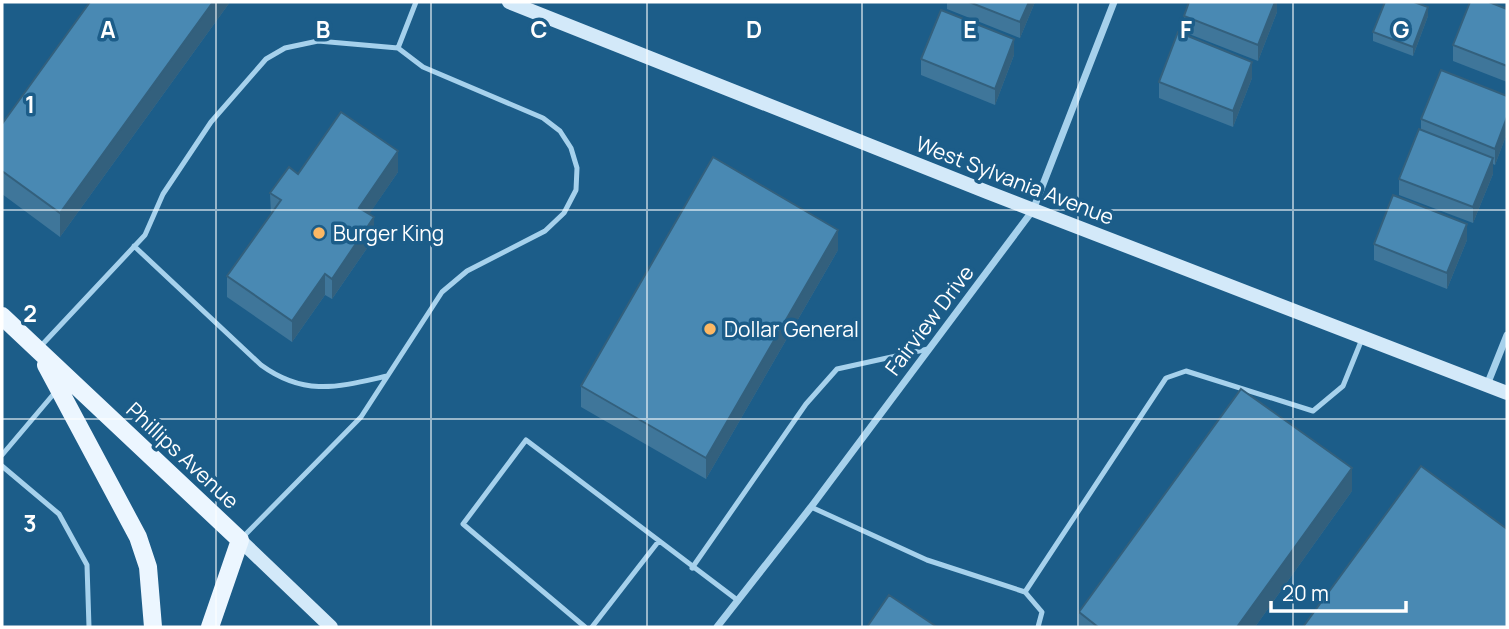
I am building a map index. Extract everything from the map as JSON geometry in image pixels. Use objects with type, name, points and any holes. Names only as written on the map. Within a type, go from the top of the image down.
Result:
[{"type":"main road","name":"West Sylvania Avenue","points":[[509,2],[1034,210],[1507,393]]},
{"type":"main road","name":"Phillips Avenue","points":[[2,316],[331,627]]},
{"type":"main road","points":[[38,350],[138,537],[148,567],[153,627]]},
{"type":"main road","points":[[210,627],[240,540]]},
{"type":"street","name":"Fairview Drive","points":[[716,627],[811,507],[1034,210],[1114,2]]},
{"type":"street","points":[[1487,385],[1507,335]]},
{"type":"lane","points":[[398,48],[416,2]]},
{"type":"lane","points":[[38,350],[145,235],[163,194],[211,122],[266,59],[285,48],[318,41],[398,48],[423,67],[543,118],[560,131],[571,148],[577,168],[576,190],[564,213],[545,231],[467,271],[442,292],[361,416],[240,540]]},
{"type":"lane","points":[[134,246],[261,365],[280,379],[302,386],[332,388],[387,376]]},
{"type":"lane","points":[[1026,592],[1166,378],[1186,371],[1313,411],[1343,386],[1363,336]]},
{"type":"lane","points":[[692,568],[806,404],[837,369],[929,349]]},
{"type":"lane","points":[[2,455],[59,388]]},
{"type":"lane","points":[[585,627],[463,524],[526,440],[736,599]]},
{"type":"lane","points":[[2,466],[59,514],[87,565],[89,627]]},
{"type":"lane","points":[[811,507],[927,560],[1026,592],[1042,612],[1038,627]]},
{"type":"lane","points":[[592,627],[658,542]]},
{"type":"building","points":[[90,2],[213,2],[60,213],[2,171],[2,124]]},
{"type":"building","points":[[969,2],[1029,2],[1020,22]]},
{"type":"building","points":[[1189,2],[1275,2],[1258,45],[1184,16]]},
{"type":"building","points":[[1385,2],[1414,2],[1428,7],[1413,47],[1373,32]]},
{"type":"building","points":[[1470,2],[1489,2],[1507,9],[1507,66],[1453,45]]},
{"type":"building","points":[[941,10],[1014,39],[995,89],[921,59]]},
{"type":"building","points":[[1178,32],[1252,62],[1233,111],[1159,82]]},
{"type":"building","points":[[1441,70],[1507,96],[1507,117],[1495,149],[1421,119]]},
{"type":"building","name":"Burger King","points":[[341,112],[398,151],[359,208],[374,217],[332,279],[325,274],[292,321],[227,276],[281,200],[270,193],[289,167],[298,174]]},
{"type":"building","points":[[1419,129],[1493,158],[1473,207],[1399,179]]},
{"type":"building","name":"Dollar General","points":[[713,157],[838,230],[706,458],[581,386]]},
{"type":"building","points":[[1393,195],[1467,224],[1447,273],[1374,244]]},
{"type":"building","points":[[1241,389],[1352,468],[1237,627],[1098,627],[1079,612]]},
{"type":"building","points":[[1421,466],[1507,529],[1507,627],[1303,627]]},
{"type":"building","points":[[889,595],[937,627],[867,627]]},
{"type":"place","name":"Burger King","points":[[319,233]]},
{"type":"place","name":"Dollar General","points":[[710,329]]}]
